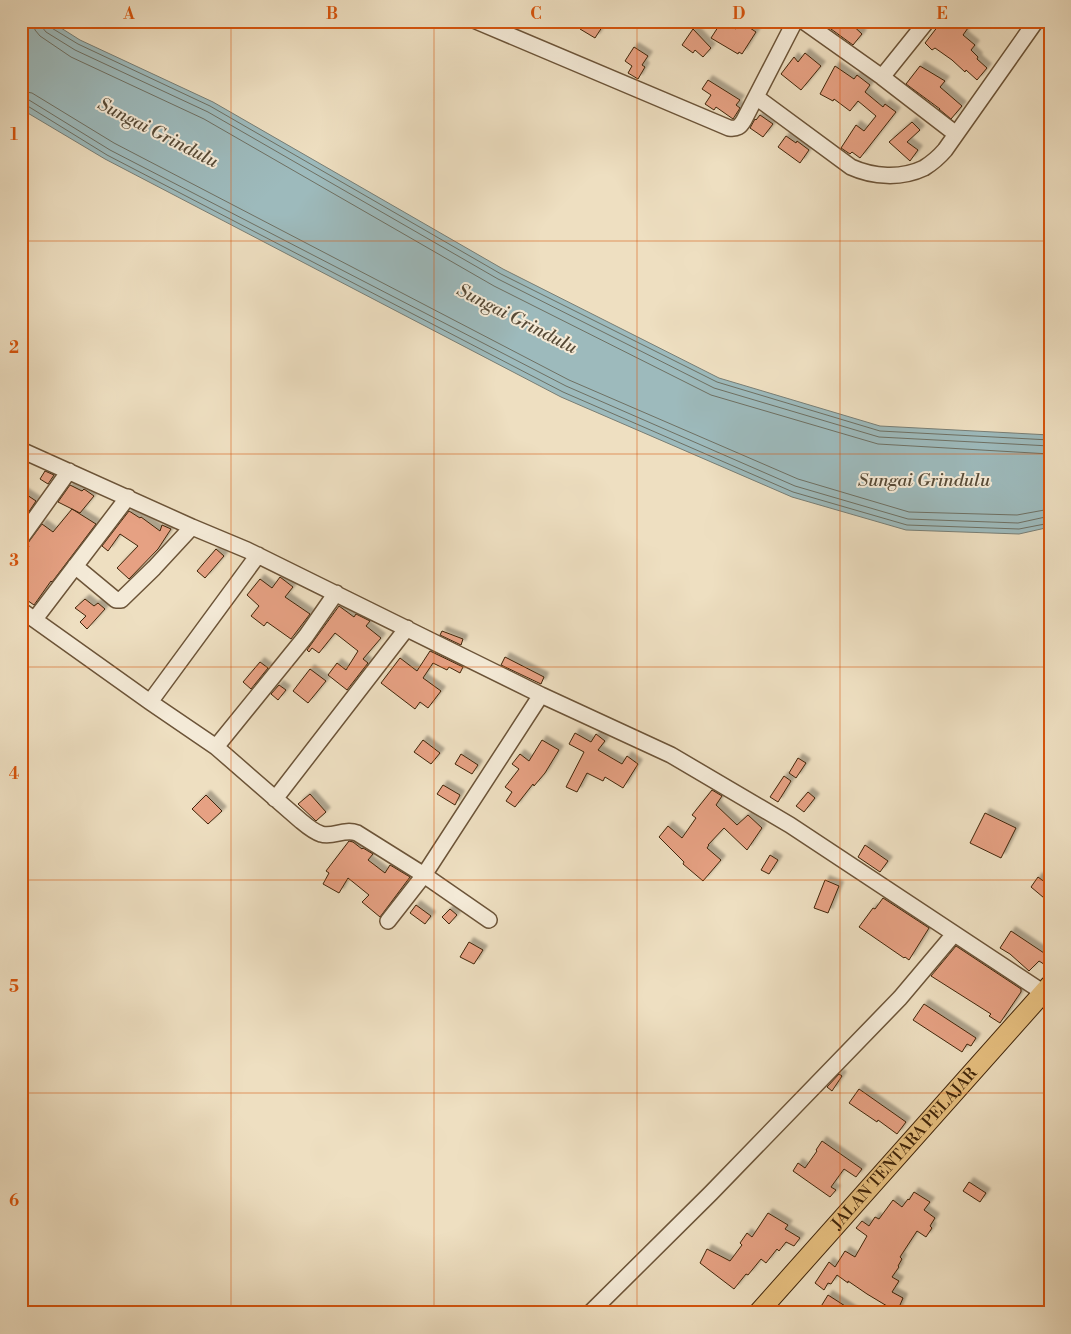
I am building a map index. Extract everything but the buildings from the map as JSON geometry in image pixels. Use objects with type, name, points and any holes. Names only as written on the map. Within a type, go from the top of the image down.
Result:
[{"type":"main road","name":"JALAN TENTARA PELAJAR","points":[[758,1313],[1047,991]]},
{"type":"street","points":[[476,21],[729,128],[737,128],[742,124],[795,21]]},
{"type":"street","points":[[803,21],[882,77],[956,134]]},
{"type":"street","points":[[882,77],[926,21]]},
{"type":"street","points":[[756,97],[851,167],[874,175],[909,173],[924,168],[935,161],[945,150],[1036,21]]},
{"type":"street","points":[[21,450],[258,555],[541,695],[671,755],[790,825],[954,934],[1047,991]]},
{"type":"street","points":[[21,538],[69,471]]},
{"type":"street","points":[[35,619],[128,497]]},
{"type":"street","points":[[75,566],[116,600],[121,600],[192,527]]},
{"type":"street","points":[[150,702],[258,555]]},
{"type":"street","points":[[216,747],[306,636],[336,593]]},
{"type":"street","points":[[21,610],[216,747],[301,821],[321,834],[328,835],[350,830],[356,833],[424,874],[490,920]]},
{"type":"street","points":[[275,799],[407,628]]},
{"type":"street","points":[[388,921],[424,874],[541,695]]},
{"type":"street","points":[[590,1313],[711,1193],[900,998],[954,934]]},
{"type":"water","name":"Sungai Grindulu","points":[[21,21],[50,21],[80,40],[213,102],[503,269],[719,378],[880,426],[1050,435],[1050,527],[1019,534],[906,530],[792,497],[561,397],[105,159],[21,109]]}]
